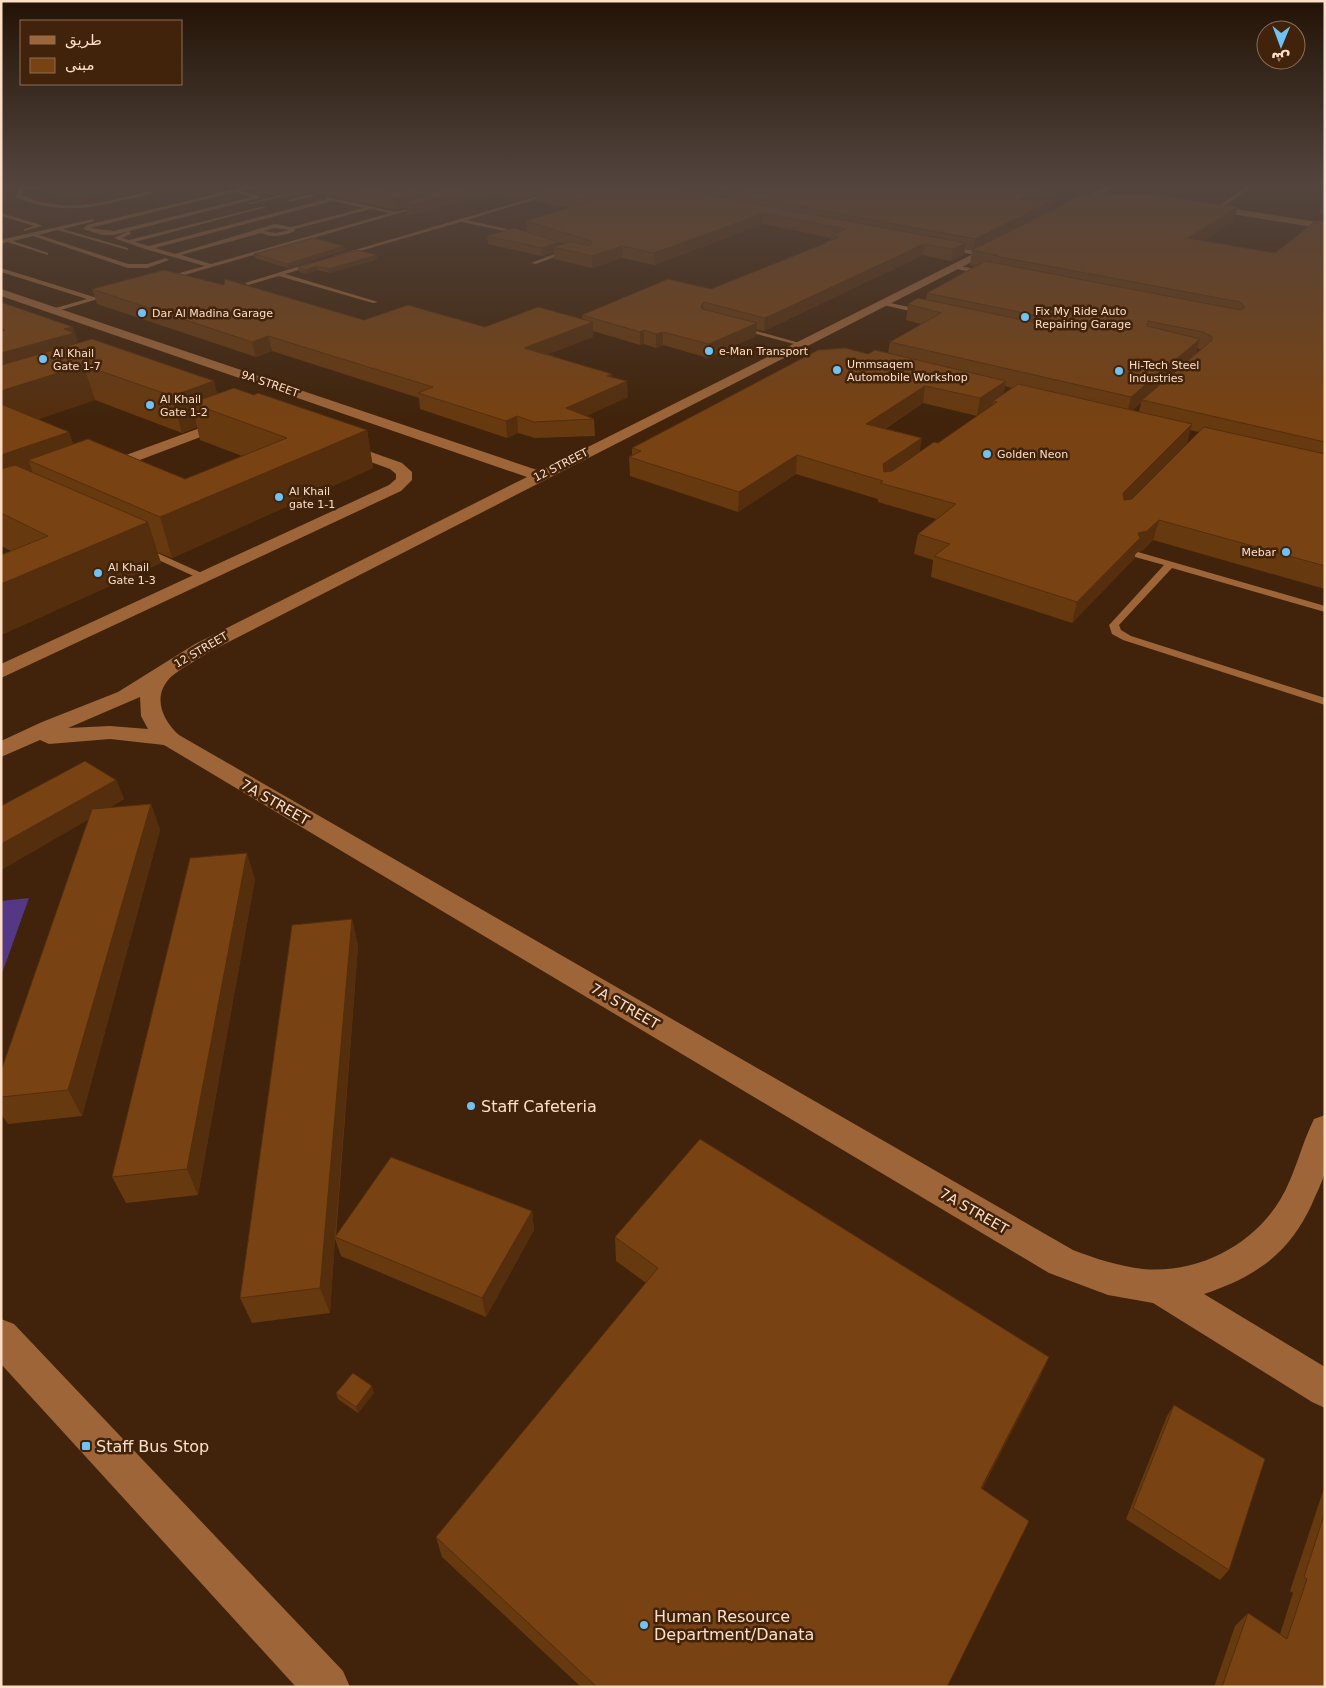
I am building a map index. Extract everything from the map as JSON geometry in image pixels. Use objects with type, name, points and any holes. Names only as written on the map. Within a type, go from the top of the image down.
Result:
[{"type":"street","name":"12 STREET","points":[[4,749],[50,727],[126,697],[215,641],[962,263]]},
{"type":"street","name":"9A STREET","points":[[1,292],[540,476]]},
{"type":"street","points":[[800,344],[819,348]]},
{"type":"street","points":[[87,475],[240,410]]},
{"type":"street","points":[[1,672],[395,488],[404,480],[404,472],[396,466],[322,440]]},
{"type":"street","name":"7A STREET","points":[[164,672],[153,690],[149,708],[152,720],[160,731],[171,740],[1061,1262],[1093,1274],[1125,1282],[1158,1286]]},
{"type":"street","name":"12 STREET","points":[[4,749],[58,736],[107,732],[171,740]]},
{"type":"street","points":[[1158,1286],[1193,1280],[1226,1269],[1254,1254],[1276,1234],[1292,1211],[1325,1128]]},
{"type":"street","points":[[1158,1286],[1325,1389]]},
{"type":"street","points":[[1,1336],[327,1687]]},
{"type":"lane","points":[[118,263],[128,266],[147,266],[157,263]]},
{"type":"lane","points":[[202,263],[212,266]]},
{"type":"lane","points":[[160,280],[223,263]]},
{"type":"lane","points":[[248,283],[316,263]]},
{"type":"lane","points":[[182,265],[198,270]]},
{"type":"lane","points":[[954,267],[995,275]]},
{"type":"lane","points":[[1,270],[93,299]]},
{"type":"lane","points":[[279,274],[375,302]]},
{"type":"lane","points":[[54,310],[121,291]]},
{"type":"lane","points":[[881,303],[931,314]]},
{"type":"lane","points":[[733,326],[800,344]]},
{"type":"lane","points":[[133,546],[203,577]]},
{"type":"lane","points":[[1138,555],[1325,610]]},
{"type":"lane","points":[[1170,564],[1114,625],[1116,632],[1127,638],[1325,702]]},
{"type":"shaded area","points":[[29,898],[1,976],[1,901]]},
{"type":"building","points":[[313,263],[350,263],[328,269],[317,266],[305,270],[298,267]]},
{"type":"building","points":[[777,263],[884,263],[765,318],[704,302],[701,306],[702,309],[757,323],[709,344],[663,332],[656,334],[644,330],[640,332],[582,315],[668,279],[711,289]]},
{"type":"building","points":[[982,263],[994,263],[1240,310],[1245,307],[1240,302],[1031,263],[1325,263],[1325,442],[1142,400],[1212,340],[1212,337],[1203,332],[1148,321],[1147,326],[1200,339],[1131,397],[890,342],[941,313],[908,304],[918,298],[1047,325],[1051,323],[1052,321],[1048,318],[927,293]]},
{"type":"building","points":[[164,270],[224,285],[225,279],[364,320],[408,305],[485,327],[538,307],[593,322],[524,348],[612,374],[607,376],[627,381],[566,408],[594,419],[534,422],[517,416],[506,421],[418,393],[433,387],[268,336],[252,342],[92,289]]},
{"type":"building","points":[[1,302],[73,327],[64,329],[74,333],[1,353],[1,331],[5,330],[1,328]]},
{"type":"building","points":[[92,339],[214,381],[172,396],[83,365],[1,391],[1,365]]},
{"type":"building","points":[[845,348],[868,354],[875,350],[1006,381],[980,398],[925,386],[866,424],[922,438],[883,464],[884,472],[892,471],[934,442],[938,443],[997,402],[993,401],[1018,384],[1192,424],[1123,493],[1124,500],[1132,499],[1204,427],[1325,454],[1325,566],[1159,520],[1147,531],[1138,533],[1140,538],[1077,602],[934,556],[950,544],[918,534],[956,504],[880,483],[883,481],[797,455],[739,492],[629,457],[641,451],[632,448],[818,350]]},
{"type":"building","points":[[234,388],[254,395],[258,393],[367,430],[160,517],[28,460],[88,439],[185,479],[287,438],[191,403]]},
{"type":"building","points":[[1,404],[69,432],[1,455]]},
{"type":"building","points":[[15,465],[148,522],[1,584],[1,555],[48,536],[1,513],[1,469]]},
{"type":"building","points":[[85,761],[116,780],[1,844],[1,806]]},
{"type":"building","points":[[151,804],[68,1090],[1,1097],[1,1071],[92,809]]},
{"type":"building","points":[[247,853],[187,1169],[112,1177],[190,858]]},
{"type":"building","points":[[352,919],[320,1288],[240,1298],[292,925]]},
{"type":"building","points":[[700,1139],[1049,1357],[981,1488],[1029,1521],[947,1687],[597,1687],[436,1537],[658,1268],[615,1237]]},
{"type":"building","points":[[391,1157],[532,1211],[482,1298],[335,1237]]},
{"type":"building","points":[[353,1373],[372,1386],[356,1407],[336,1393]]},
{"type":"building","points":[[1174,1405],[1265,1459],[1229,1570],[1133,1508]]},
{"type":"building","points":[[1325,1512],[1325,1687],[1222,1687],[1248,1613],[1287,1639],[1307,1579],[1304,1577]]},
{"type":"place","name":"Dar Al Madina Garage","points":[[142,313]]},
{"type":"place","name":"Fix My Ride Auto Repairing Garage","points":[[1025,317]]},
{"type":"place","name":"e-Man Transport","points":[[709,351]]},
{"type":"place","name":"Al Khail Gate 1-7","points":[[43,359]]},
{"type":"place","name":"Ummsaqem Automobile Workshop","points":[[837,370]]},
{"type":"place","name":"Hi-Tech Steel Industries","points":[[1119,371]]},
{"type":"place","name":"Al Khail Gate 1-2","points":[[150,405]]},
{"type":"place","name":"Golden Neon","points":[[987,454]]},
{"type":"place","name":"Al Khail gate 1-1","points":[[279,497]]},
{"type":"place","name":"Mebar","points":[[1286,552]]},
{"type":"place","name":"Al Khail Gate 1-3","points":[[98,573]]},
{"type":"place","name":"Staff Cafeteria","points":[[471,1106]]},
{"type":"place","name":"Staff Bus Stop","points":[[86,1446]]},
{"type":"place","name":"Human Resource Department/Danata","points":[[644,1625]]}]
